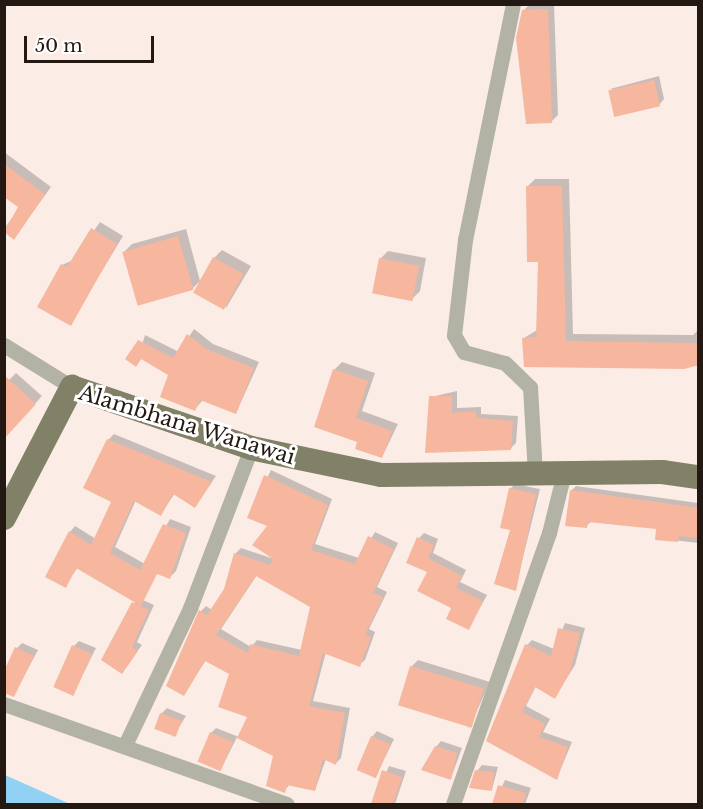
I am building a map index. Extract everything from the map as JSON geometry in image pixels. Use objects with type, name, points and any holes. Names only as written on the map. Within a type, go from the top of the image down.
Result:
[{"type":"main road","name":"Alambhana Wanawai","points":[[4,518],[72,387],[251,448],[381,476],[662,472],[699,477]]},
{"type":"street","points":[[513,4],[465,240],[454,335],[464,352],[505,363],[530,387],[535,473]]},
{"type":"street","points":[[4,345],[72,387]]},
{"type":"street","points":[[125,745],[190,608],[251,448]]},
{"type":"street","points":[[453,804],[549,533],[564,473]]},
{"type":"street","points":[[4,704],[287,804]]},
{"type":"water","points":[[5,775],[70,804],[5,804]]},
{"type":"building","points":[[548,9],[552,123],[526,124],[516,38],[522,10]]},
{"type":"building","points":[[654,80],[660,106],[614,117],[608,91]]},
{"type":"building","points":[[4,164],[45,194],[14,240],[4,232],[18,207],[4,197]]},
{"type":"building","points":[[526,186],[562,186],[566,341],[699,343],[699,365],[684,369],[524,367],[522,338],[536,337],[538,262],[527,262]]},
{"type":"building","points":[[91,228],[117,244],[71,326],[37,307],[61,264],[67,267]]},
{"type":"building","points":[[178,236],[193,290],[138,306],[122,252]]},
{"type":"building","points":[[213,257],[244,274],[224,310],[193,293]]},
{"type":"building","points":[[379,258],[419,266],[412,301],[372,293]]},
{"type":"building","points":[[187,334],[206,349],[254,368],[236,414],[200,400],[195,411],[160,397],[168,375],[141,359],[136,367],[125,359],[138,340],[173,358]]},
{"type":"building","points":[[333,369],[368,381],[356,418],[392,431],[382,458],[355,449],[357,442],[314,427]]},
{"type":"building","points":[[4,375],[36,404],[4,439]]},
{"type":"building","points":[[429,396],[452,396],[452,413],[476,411],[477,418],[513,421],[511,450],[425,453]]},
{"type":"building","points":[[107,439],[212,482],[195,508],[173,494],[161,516],[134,501],[110,553],[140,570],[163,524],[186,533],[170,579],[157,574],[141,606],[76,568],[66,588],[45,577],[69,531],[91,545],[111,502],[83,488]]},
{"type":"building","points":[[264,475],[328,505],[311,550],[355,564],[368,536],[394,549],[373,593],[383,597],[365,635],[371,637],[360,667],[323,653],[309,706],[345,713],[336,765],[323,759],[315,791],[287,785],[285,793],[266,786],[273,756],[237,738],[247,717],[218,707],[229,674],[205,661],[184,696],[166,686],[199,610],[207,615],[224,589],[234,553],[270,565],[273,559],[252,545],[267,526],[247,518]],"holes":[[[256,576],[310,607],[299,656],[250,644],[248,653],[216,635]]]},
{"type":"building","points":[[509,488],[536,494],[516,591],[494,584],[510,530],[500,528]]},
{"type":"building","points":[[570,490],[699,508],[699,538],[679,536],[678,542],[655,540],[656,529],[588,522],[587,528],[565,526]]},
{"type":"building","points":[[417,537],[434,545],[428,558],[462,576],[456,588],[483,601],[469,630],[446,619],[451,608],[417,591],[427,572],[406,563]]},
{"type":"building","points":[[132,602],[149,610],[132,647],[138,651],[122,674],[101,660]]},
{"type":"building","points":[[558,628],[580,633],[570,672],[555,699],[535,687],[522,712],[545,724],[539,737],[568,747],[557,780],[486,741],[525,644],[551,656]]},
{"type":"building","points":[[72,645],[92,654],[73,696],[53,687]]},
{"type":"building","points":[[15,647],[34,656],[14,697],[4,693],[4,671]]},
{"type":"building","points":[[410,666],[484,689],[472,728],[398,705]]},
{"type":"building","points":[[160,713],[182,721],[176,737],[154,729]]},
{"type":"building","points":[[210,732],[233,742],[221,771],[197,761]]},
{"type":"building","points":[[371,736],[390,744],[376,778],[357,770]]},
{"type":"building","points":[[435,746],[457,753],[451,780],[421,770]]},
{"type":"building","points":[[382,770],[402,777],[393,804],[371,804]]},
{"type":"building","points":[[475,770],[494,772],[492,791],[469,788]]},
{"type":"building","points":[[498,785],[526,793],[523,804],[492,804]]}]
